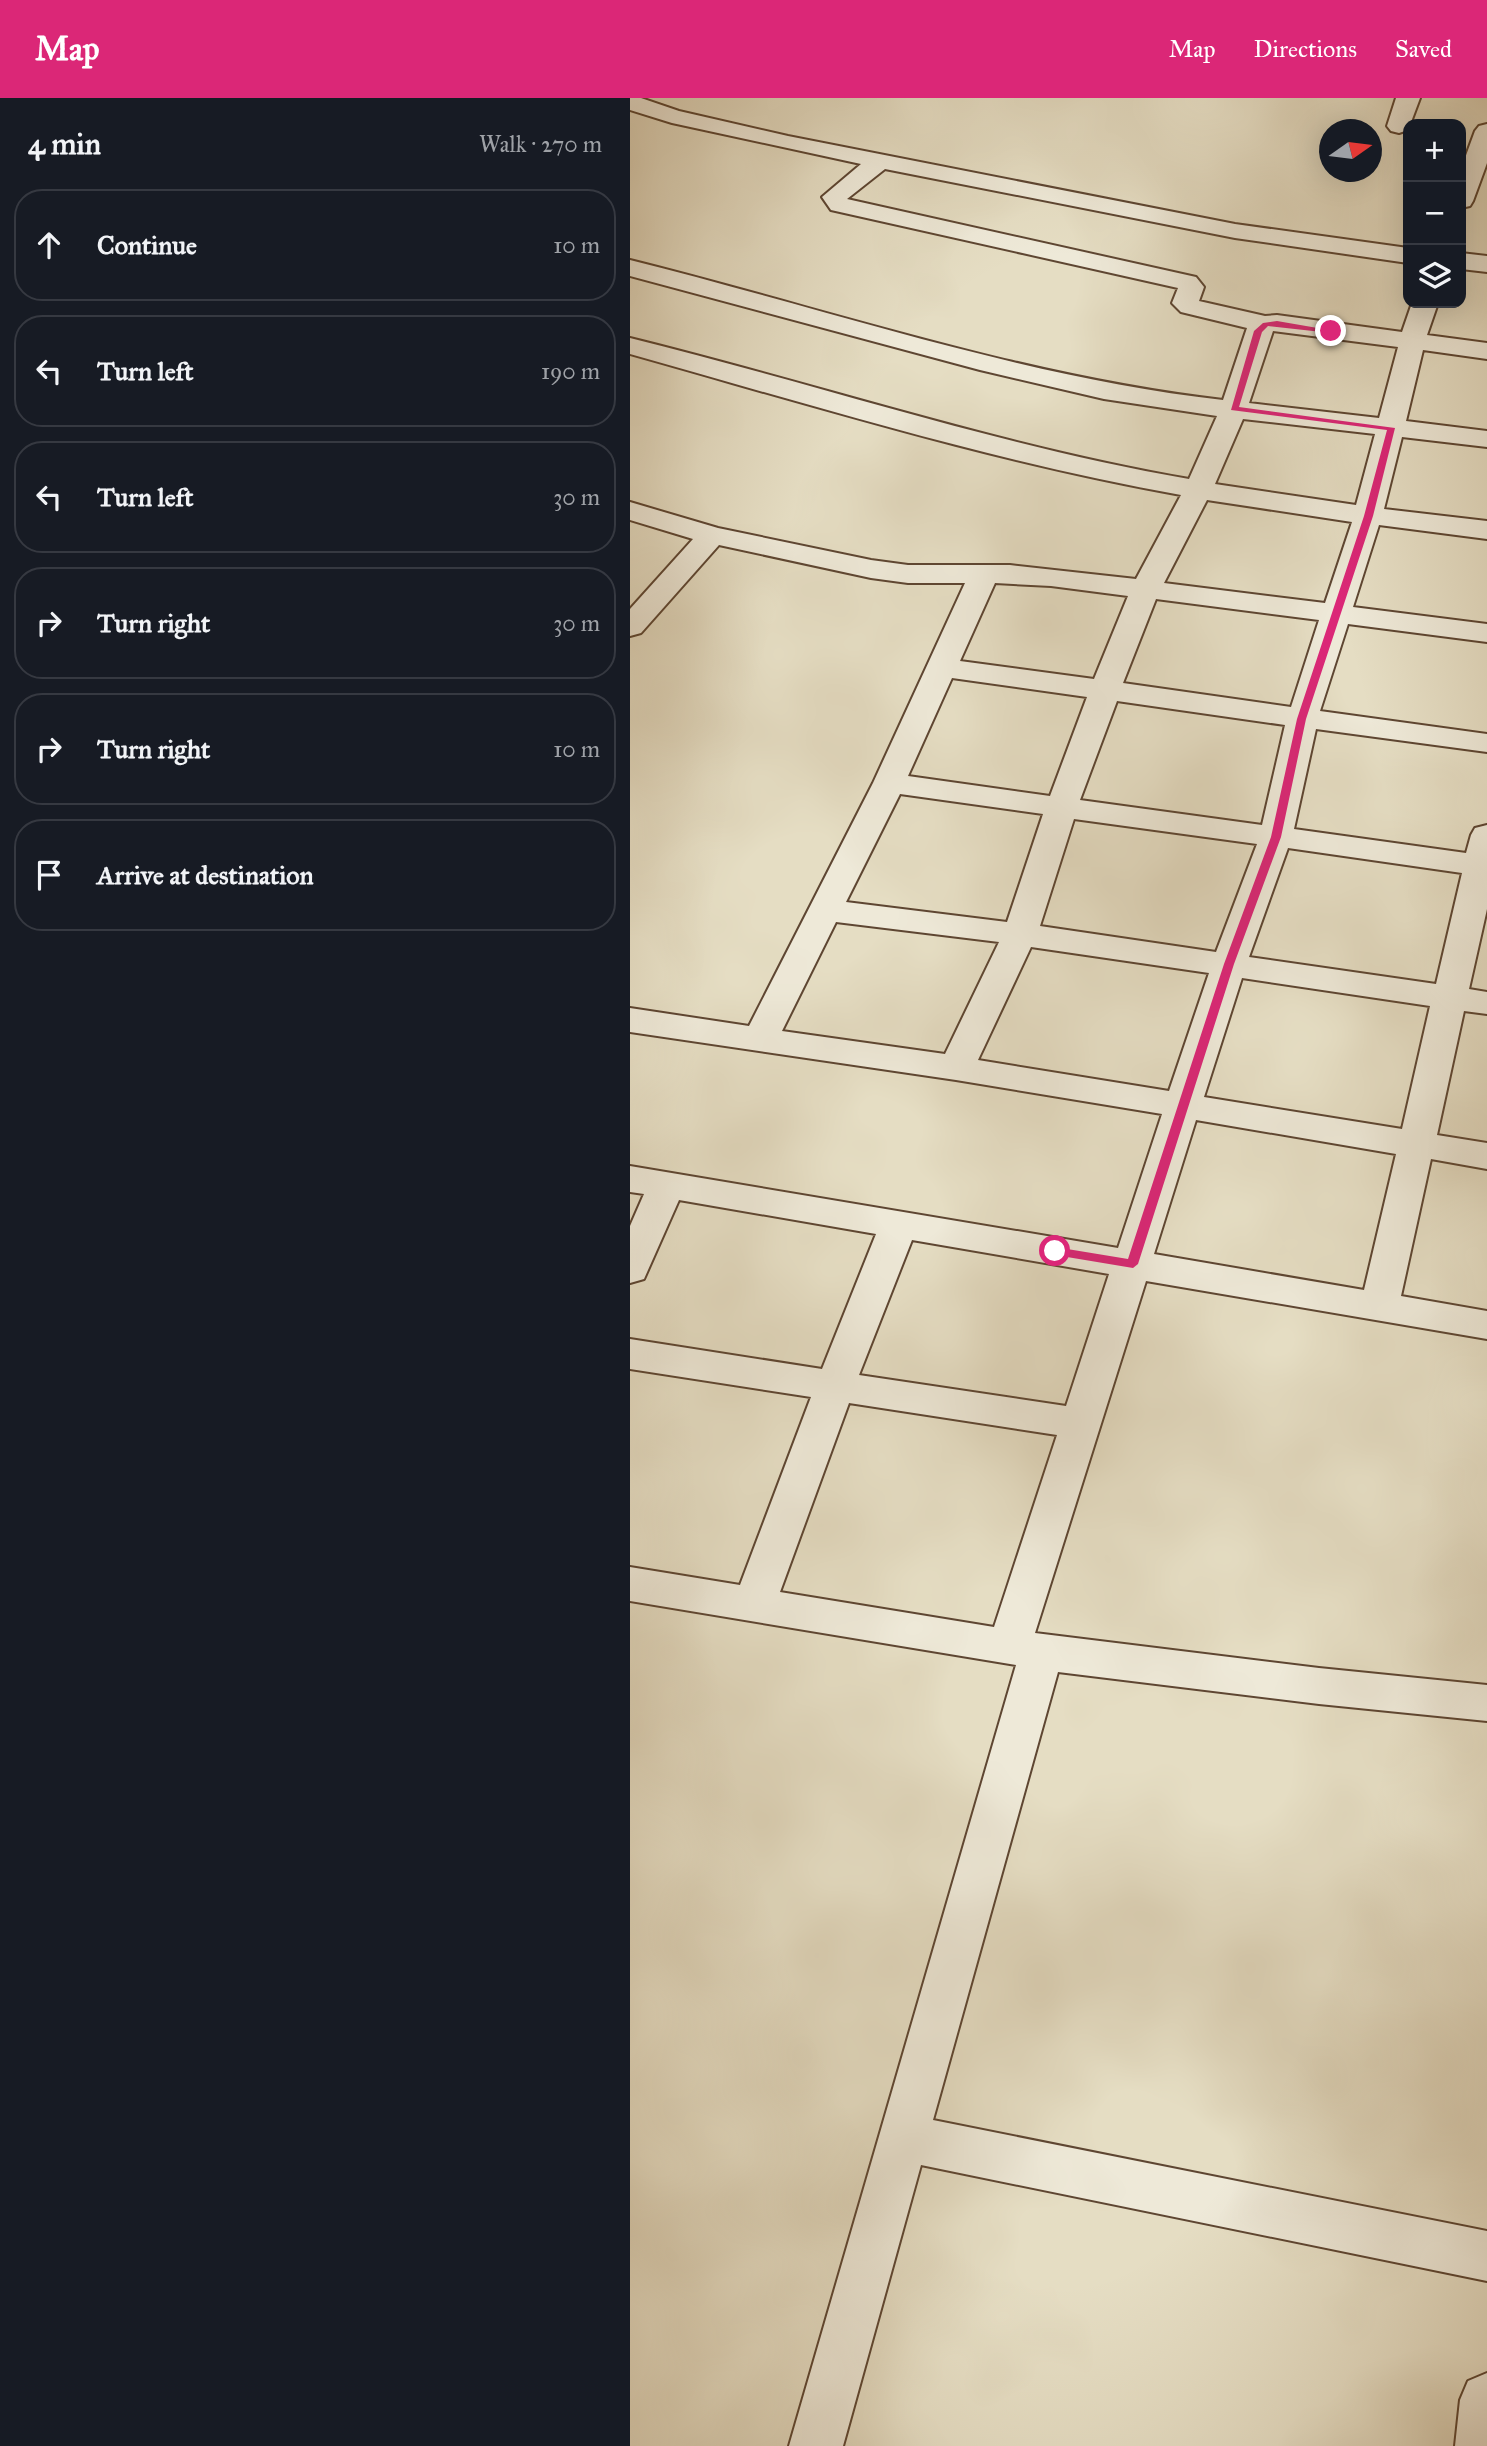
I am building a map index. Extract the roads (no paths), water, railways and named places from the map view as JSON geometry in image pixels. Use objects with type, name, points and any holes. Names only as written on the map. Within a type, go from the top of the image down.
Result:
[{"type":"street","points":[[1399,126],[1408,98]]},
{"type":"street","points":[[630,102],[671,116],[775,140],[1235,231],[1403,254]]},
{"type":"street","points":[[1466,188],[1487,131]]},
{"type":"street","points":[[880,161],[834,197],[835,201],[840,205],[1187,282],[1191,287],[1185,303],[1190,307],[1265,324],[1277,323],[1487,351]]},
{"type":"street","points":[[1466,262],[1487,264]]},
{"type":"street","points":[[630,268],[1042,376],[1168,402],[1487,439]]},
{"type":"street","points":[[816,2446],[905,2138],[1081,1424],[1229,964],[1276,837],[1302,719],[1368,516],[1412,342],[1423,308]]},
{"type":"street","points":[[956,1068],[1020,934],[1062,806],[1105,688],[1145,590],[1198,489],[1234,409],[1258,331],[1265,324]]},
{"type":"street","points":[[630,346],[1013,450],[1198,489],[1368,516],[1487,530]]},
{"type":"street","points":[[630,511],[712,535],[884,571],[920,575],[1051,577],[1487,633]]},
{"type":"street","points":[[630,627],[712,535]]},
{"type":"street","points":[[761,1038],[889,783],[984,574]]},
{"type":"street","points":[[942,668],[1105,688],[1302,719],[1487,743]]},
{"type":"street","points":[[889,783],[1276,837],[1485,856],[1379,1308]]},
{"type":"street","points":[[827,909],[1020,934],[1487,1003]]},
{"type":"street","points":[[630,1020],[956,1068],[1487,1156]]},
{"type":"street","points":[[630,1179],[1487,1325]]},
{"type":"street","points":[[630,1269],[667,1185]]},
{"type":"street","points":[[754,1604],[835,1386],[899,1225]]},
{"type":"street","points":[[630,1354],[1081,1424]]},
{"type":"street","points":[[630,1584],[1025,1649],[1319,1686],[1487,1703]]},
{"type":"street","points":[[905,2138],[1487,2256]]},
{"type":"street","points":[[1482,2446],[1487,2400]]}]
